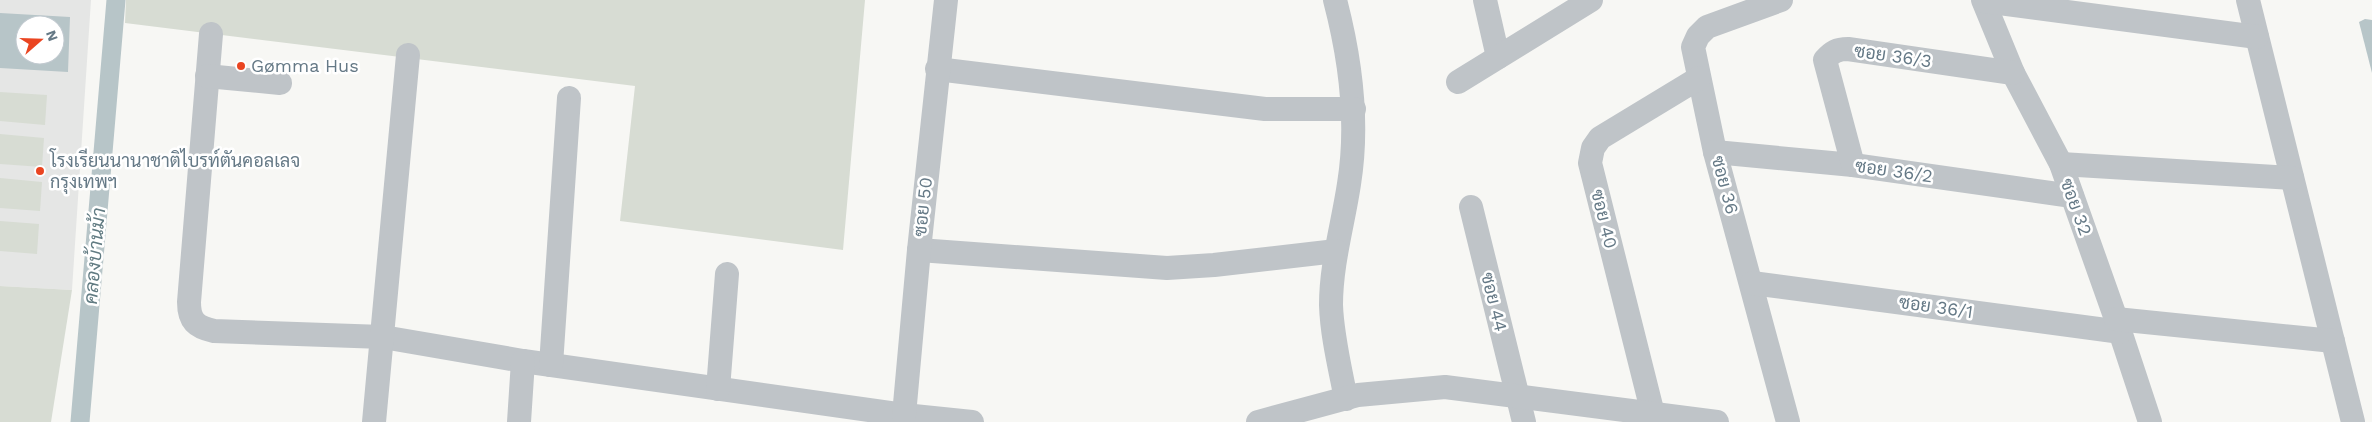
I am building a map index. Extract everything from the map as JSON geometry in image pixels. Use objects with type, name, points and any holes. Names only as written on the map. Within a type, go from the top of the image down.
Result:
[{"type":"street","name":"ซอย 50","points":[[904,415],[919,250],[946,0]]},
{"type":"street","points":[[1335,0],[1350,68],[1354,109],[1354,145],[1349,186],[1336,251],[1331,303],[1332,328],[1346,399]]},
{"type":"street","points":[[1485,0],[1498,57]]},
{"type":"street","points":[[1458,82],[1591,0]]},
{"type":"street","name":"ซอย 36","points":[[1781,0],[1707,27],[1698,36],[1693,47],[1715,152],[1752,283],[1788,422]]},
{"type":"street","points":[[2248,0],[2353,422]]},
{"type":"street","points":[[1983,1],[2257,37]]},
{"type":"street","name":"ซอย 32","points":[[1983,1],[2012,73],[2061,164],[2119,325],[2150,422]]},
{"type":"street","points":[[211,34],[189,302],[189,314],[194,323],[200,328],[214,331],[383,336],[523,362],[904,415],[972,422]]},
{"type":"street","name":"ซอย 36/3","points":[[1854,166],[1825,60],[1830,54],[1846,49],[2012,73]]},
{"type":"street","points":[[374,422],[408,55]]},
{"type":"street","points":[[938,69],[1265,109],[1354,109]]},
{"type":"street","points":[[207,76],[280,84]]},
{"type":"street","name":"ซอย 40","points":[[1653,414],[1590,163],[1593,148],[1600,138],[1699,78]]},
{"type":"street","points":[[551,365],[569,98]]},
{"type":"street","name":"ซอย 36/2","points":[[1715,152],[1854,166],[2072,196]]},
{"type":"street","points":[[2061,164],[2292,178]]},
{"type":"street","name":"ซอย 44","points":[[1471,207],[1524,422]]},
{"type":"street","points":[[919,250],[1167,268],[1336,251]]},
{"type":"street","points":[[718,388],[727,274]]},
{"type":"street","name":"ซอย 36/1","points":[[1752,283],[2119,325],[2333,341]]},
{"type":"street","points":[[518,422],[523,362]]},
{"type":"street","points":[[1258,422],[1358,395],[1445,387],[1713,422]]},
{"type":"shaded area","name":"โรงเรียนนานาชาติไบรท์ตันคอลเลจ กรุงเทพฯ","points":[[0,0],[91,0],[72,290],[0,286]]},
{"type":"shaded area","points":[[126,0],[865,0],[843,250],[620,221],[635,86],[125,23]]},
{"type":"shaded area","points":[[0,13],[35,15],[15,15],[15,65],[65,65],[65,17],[70,17],[68,72],[0,68]]},
{"type":"shaded area","points":[[2365,19],[2372,20],[2372,73],[2359,22]]},
{"type":"shaded area","points":[[0,92],[47,95],[45,125],[0,121]]},
{"type":"shaded area","points":[[0,134],[44,138],[42,167],[0,164]]},
{"type":"shaded area","points":[[0,178],[42,182],[40,211],[0,208]]},
{"type":"shaded area","points":[[0,221],[39,224],[37,254],[0,251]]},
{"type":"shaded area","points":[[0,286],[72,290],[51,422],[0,422]]},
{"type":"waterway","name":"คลองบ้านม้า","points":[[80,422],[116,0]]},
{"type":"place","name":"Gømma Hus","points":[[241,66]]},
{"type":"place","name":"โรงเรียนนานาชาติไบรท์ตันคอลเลจ กรุงเทพฯ","points":[[40,171]]}]
